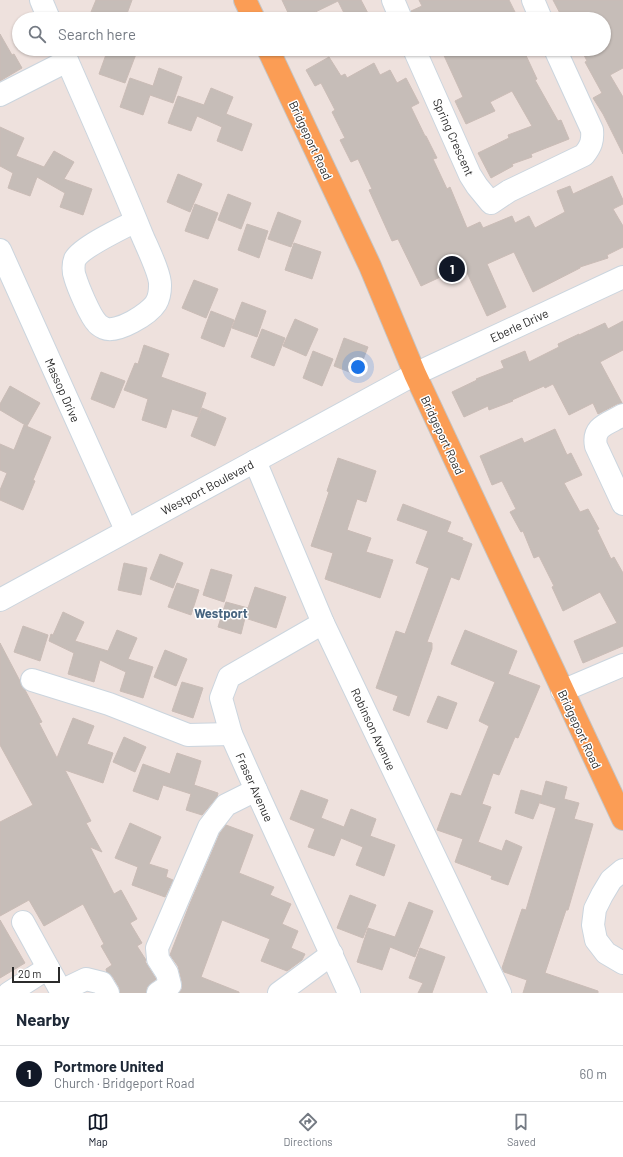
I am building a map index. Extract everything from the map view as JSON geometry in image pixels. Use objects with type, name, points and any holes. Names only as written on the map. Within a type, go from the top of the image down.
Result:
[{"type":"main road","points":[[245,0],[251,12]]},
{"type":"main road","name":"Bridgeport Road","points":[[271,56],[370,266],[414,374],[623,819]]},
{"type":"street","points":[[41,0],[46,12]]},
{"type":"street","points":[[393,0],[398,12]]},
{"type":"street","points":[[533,0],[538,12]]},
{"type":"street","points":[[0,95],[63,56]]},
{"type":"street","points":[[65,56],[136,221],[161,280],[157,303],[150,310],[142,316],[113,330],[105,329],[97,324],[92,316],[75,276],[74,260],[88,247],[136,221]]},
{"type":"street","name":"Spring Crescent","points":[[417,56],[470,175],[491,203],[509,191],[584,155],[591,146],[592,130],[558,56]]},
{"type":"street","name":"Massop Drive","points":[[0,250],[126,530]]},
{"type":"street","name":"Eberle Drive","points":[[414,374],[623,277]]},
{"type":"street","name":"Westport Boulevard","points":[[0,600],[414,374]]},
{"type":"street","points":[[623,416],[599,429],[595,439],[596,446],[623,504]]},
{"type":"street","name":"Robinson Avenue","points":[[255,461],[323,623],[500,993]]},
{"type":"street","name":"Fraser Avenue","points":[[323,623],[230,677],[221,698],[231,734],[350,993]]},
{"type":"street","points":[[562,691],[623,665]]},
{"type":"street","points":[[32,680],[109,704],[188,734],[231,734]]},
{"type":"street","points":[[158,993],[170,985],[166,973],[158,959],[157,948],[209,827],[226,805],[256,790]]},
{"type":"street","points":[[623,870],[611,880],[602,895],[595,909],[593,925],[596,940],[606,953],[623,963]]},
{"type":"street","points":[[23,922],[61,992],[86,979],[102,983],[108,993]]},
{"type":"street","points":[[279,993],[332,954]]},
{"type":"street","points":[[9,993],[48,968]]},
{"type":"building","points":[[96,0],[132,0],[128,12],[91,12]]},
{"type":"building","points":[[282,0],[361,0],[367,12],[344,12],[338,1],[315,12],[288,12]]},
{"type":"building","points":[[419,0],[509,0],[515,12],[411,12],[422,6]]},
{"type":"building","points":[[553,0],[623,0],[623,68],[610,75],[623,97],[623,154],[603,114],[593,98],[602,93],[585,62],[587,61],[584,56],[611,56],[611,12],[559,12]]},
{"type":"building","points":[[0,34],[12,56],[15,56],[22,68],[0,81]]},
{"type":"building","points":[[105,56],[135,56],[125,83],[99,74]]},
{"type":"building","points":[[444,56],[526,56],[537,79],[535,80],[558,121],[561,120],[569,139],[531,154],[532,157],[512,164],[513,166],[491,178],[478,153],[509,138],[508,135],[532,126],[512,91],[490,102],[495,111],[466,124],[455,101],[463,97]]},
{"type":"building","points":[[329,57],[341,76],[345,74],[347,78],[374,63],[380,75],[390,70],[397,83],[406,78],[419,103],[411,107],[437,158],[433,159],[447,189],[450,187],[467,228],[480,222],[483,228],[512,216],[515,223],[529,216],[535,228],[565,212],[557,191],[570,186],[573,194],[612,176],[623,200],[623,204],[613,209],[623,226],[623,247],[607,255],[608,258],[580,267],[533,292],[514,252],[487,264],[506,307],[487,316],[464,266],[421,286],[398,239],[392,241],[369,190],[372,189],[358,159],[351,162],[340,140],[345,138],[332,112],[335,110],[321,83],[315,86],[306,70]]},
{"type":"building","points":[[159,68],[182,77],[173,103],[150,95],[143,115],[120,107],[130,78],[153,86]]},
{"type":"building","points":[[211,88],[233,97],[226,114],[252,124],[242,151],[217,141],[222,127],[197,116],[191,131],[168,123],[178,96],[204,105]]},
{"type":"building","points":[[0,127],[24,138],[16,156],[44,167],[54,151],[74,162],[64,179],[92,189],[83,215],[60,207],[65,193],[37,177],[30,196],[8,188],[13,173],[0,166]]},
{"type":"building","points":[[178,174],[202,184],[190,212],[167,202]]},
{"type":"building","points":[[228,194],[251,203],[241,229],[218,220]]},
{"type":"building","points":[[195,204],[218,213],[208,239],[185,231]]},
{"type":"building","points":[[278,212],[301,221],[291,247],[268,239]]},
{"type":"building","points":[[247,224],[268,231],[259,258],[238,250]]},
{"type":"building","points":[[294,243],[321,252],[312,279],[285,270]]},
{"type":"building","points":[[194,280],[218,289],[206,318],[182,308]]},
{"type":"building","points":[[242,302],[266,311],[257,337],[232,328]]},
{"type":"building","points":[[211,311],[234,320],[224,347],[201,338]]},
{"type":"building","points":[[295,319],[318,329],[306,356],[283,346]]},
{"type":"building","points":[[623,321],[623,350],[600,362],[622,403],[598,414],[593,403],[569,415],[553,384],[545,388],[544,386],[512,400],[513,401],[489,410],[488,406],[464,417],[452,392],[477,380],[476,379],[504,368],[501,361],[525,351],[529,362],[559,347],[558,344],[579,334],[605,323],[608,329]]},
{"type":"building","points":[[262,329],[285,338],[274,366],[251,357]]},
{"type":"building","points":[[344,338],[368,347],[357,375],[334,366]]},
{"type":"building","points":[[144,345],[169,354],[161,377],[206,393],[198,417],[172,409],[166,428],[142,420],[148,399],[124,390],[135,363],[138,364]]},
{"type":"building","points":[[313,351],[333,359],[322,386],[303,378]]},
{"type":"building","points":[[101,372],[125,381],[114,408],[91,399]]},
{"type":"building","points":[[10,386],[40,403],[27,426],[0,410],[0,404]]},
{"type":"building","points":[[202,408],[226,418],[215,446],[191,436]]},
{"type":"building","points":[[24,425],[51,437],[33,480],[35,481],[23,510],[0,500],[0,490],[7,473],[0,470],[0,444],[14,450]]},
{"type":"building","points":[[555,429],[567,455],[571,453],[582,475],[564,483],[580,512],[588,509],[599,529],[597,530],[611,559],[614,557],[623,573],[623,646],[583,663],[574,641],[617,623],[600,592],[563,611],[552,587],[554,586],[539,556],[534,558],[523,531],[521,532],[510,512],[516,509],[502,481],[492,485],[480,456],[522,438],[524,443]]},
{"type":"building","points":[[338,458],[376,471],[366,502],[357,499],[347,530],[371,538],[366,552],[393,560],[380,598],[325,579],[333,553],[311,546],[329,492],[327,491]]},
{"type":"building","points":[[403,504],[451,522],[447,532],[463,538],[462,540],[472,544],[459,580],[451,577],[427,642],[432,643],[432,649],[409,716],[393,710],[398,696],[376,688],[396,631],[405,634],[429,568],[416,563],[428,531],[397,520]]},
{"type":"building","points":[[160,554],[183,563],[173,588],[150,579]]},
{"type":"building","points":[[124,563],[147,568],[141,595],[118,590]]},
{"type":"building","points":[[211,569],[232,575],[224,602],[203,595]]},
{"type":"building","points":[[177,583],[199,590],[191,615],[168,607]]},
{"type":"building","points":[[255,587],[286,597],[276,628],[245,618],[241,634],[218,627],[226,602],[248,608]]},
{"type":"building","points":[[63,612],[84,622],[75,641],[108,651],[117,630],[137,638],[128,659],[153,667],[143,698],[120,691],[126,672],[100,660],[94,682],[68,674],[74,653],[49,641],[51,634],[53,635]]},
{"type":"building","points":[[23,626],[48,635],[40,661],[14,652]]},
{"type":"building","points":[[465,630],[517,651],[508,674],[540,686],[518,738],[515,737],[499,775],[493,773],[482,804],[491,807],[478,842],[502,851],[506,840],[522,847],[508,885],[491,879],[492,876],[455,862],[463,839],[437,830],[451,793],[461,796],[489,726],[479,721],[495,682],[451,664]]},
{"type":"building","points":[[0,643],[42,722],[39,723],[57,758],[73,718],[94,726],[87,744],[113,753],[103,783],[65,770],[91,821],[86,823],[102,852],[90,847],[114,894],[121,890],[137,919],[130,923],[142,943],[137,946],[156,979],[147,987],[146,993],[120,993],[119,987],[113,977],[107,973],[106,969],[112,965],[101,946],[104,944],[83,904],[44,926],[29,900],[0,916],[0,822],[33,805],[0,745]]},
{"type":"building","points":[[165,650],[187,659],[176,686],[154,677]]},
{"type":"building","points":[[182,682],[203,688],[193,718],[172,711]]},
{"type":"building","points":[[438,696],[457,703],[447,729],[427,722]]},
{"type":"building","points":[[124,737],[146,747],[135,772],[113,762]]},
{"type":"building","points":[[177,753],[201,761],[194,785],[218,793],[217,797],[202,815],[186,810],[191,794],[163,785],[158,800],[133,791],[143,764],[170,774]]},
{"type":"building","points":[[546,781],[567,787],[564,799],[579,803],[574,819],[593,824],[568,910],[566,910],[545,973],[598,991],[598,993],[523,993],[527,980],[504,972],[502,968],[522,909],[526,910],[556,808],[540,803]]},
{"type":"building","points":[[301,790],[328,800],[321,818],[344,827],[351,809],[376,819],[370,836],[395,845],[384,876],[356,865],[363,847],[341,838],[334,856],[308,847],[315,829],[290,819]]},
{"type":"building","points":[[521,790],[542,796],[533,819],[515,813]]},
{"type":"building","points":[[130,823],[161,837],[149,864],[168,870],[166,877],[173,880],[165,897],[132,885],[138,867],[115,858]]},
{"type":"building","points":[[226,825],[253,835],[239,873],[274,887],[270,895],[291,904],[282,924],[298,931],[291,948],[305,954],[302,960],[287,971],[261,961],[270,939],[222,920],[201,977],[239,993],[179,993],[182,989],[182,982],[178,966],[170,955],[220,833]]},
{"type":"building","points":[[350,895],[376,905],[363,938],[337,928]]},
{"type":"building","points":[[409,902],[433,911],[415,957],[390,947],[382,970],[357,962],[368,928],[395,937]]},
{"type":"building","points":[[0,920],[25,963],[0,978]]},
{"type":"building","points":[[420,948],[445,957],[432,993],[418,993],[423,983],[409,978]]},
{"type":"place","name":"Portmore United","points":[[452,269]]},
{"type":"district","name":"Westport","points":[[221,613]]}]
